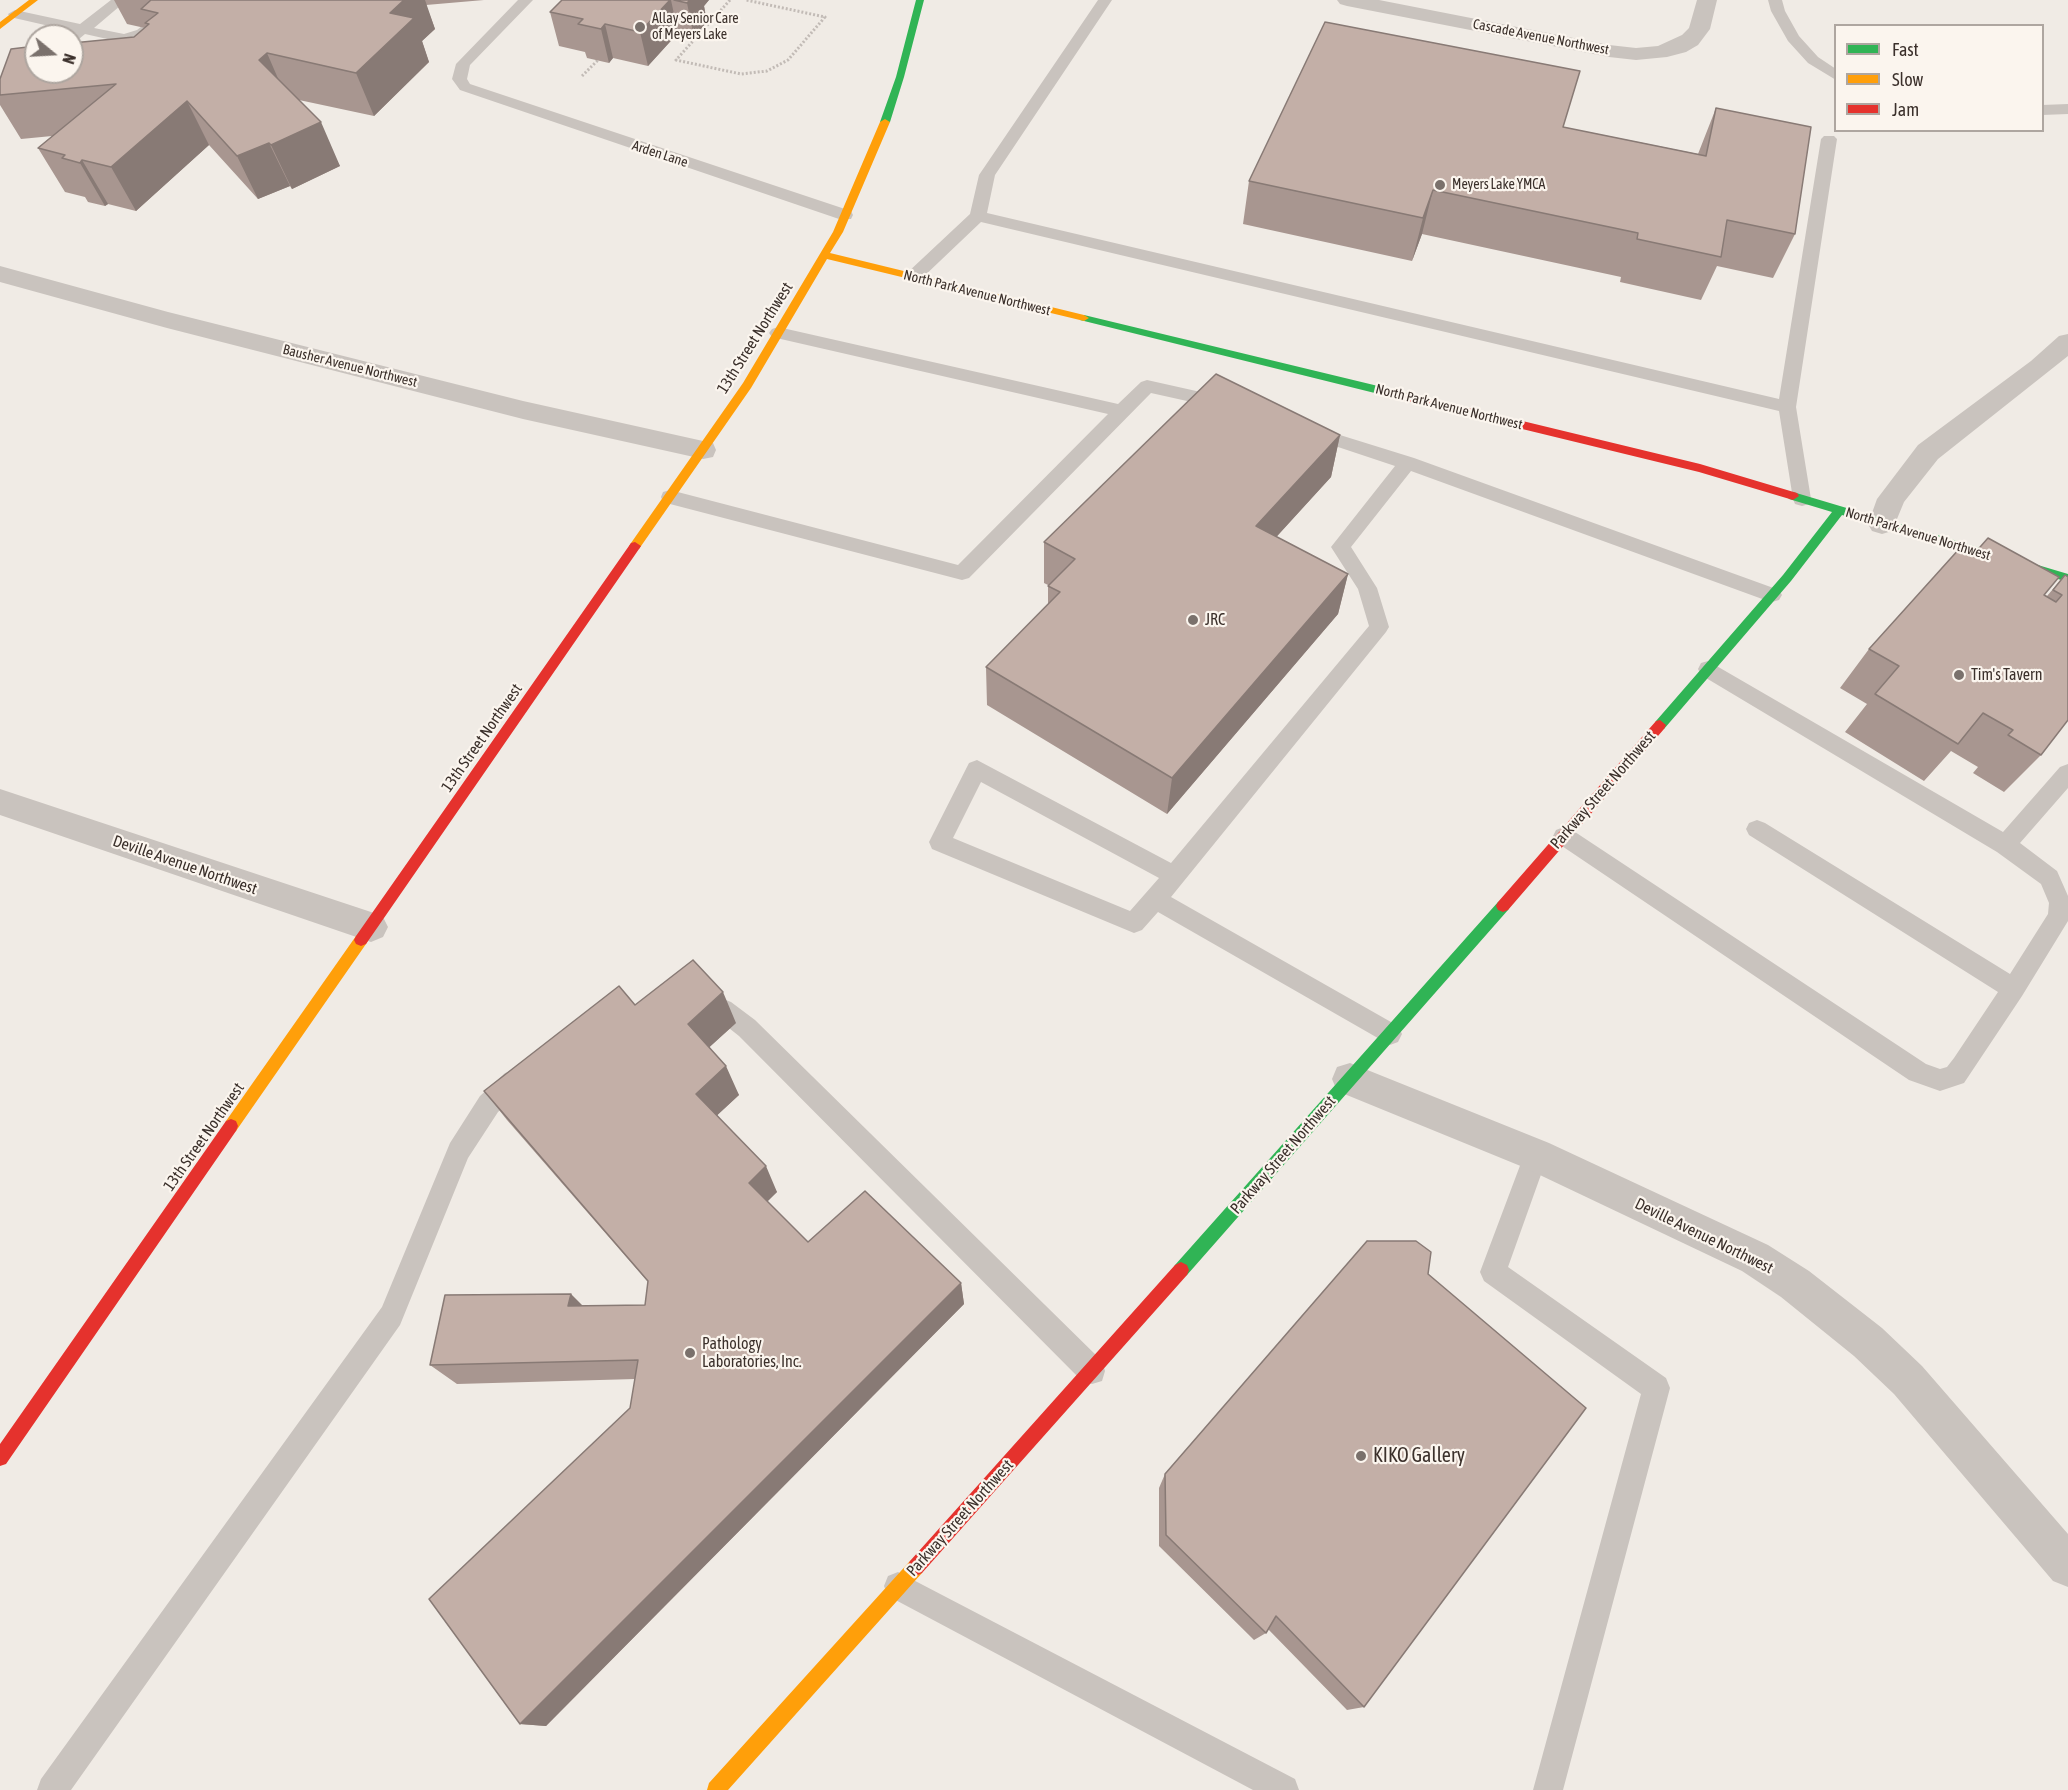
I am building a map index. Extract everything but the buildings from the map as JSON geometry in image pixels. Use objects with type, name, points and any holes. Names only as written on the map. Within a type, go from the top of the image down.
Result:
[{"type":"street","points":[[0,26],[34,0]]},
{"type":"street","name":"13th Street Northwest","points":[[0,1458],[703,450],[778,333],[825,255],[883,128],[900,77],[920,0]]},
{"type":"street","name":"Cascade Avenue Northwest","points":[[1347,0],[1609,51],[1636,54],[1659,52],[1678,47],[1690,40],[1699,29],[1707,0]]},
{"type":"street","name":"North Park Avenue Northwest","points":[[825,255],[1700,468],[2068,578]]},
{"type":"street","name":"Bausher Avenue Northwest","points":[[0,274],[167,320],[500,404],[703,450]]},
{"type":"street","points":[[1882,524],[1891,499],[1928,452],[2040,367],[2068,342]]},
{"type":"street","name":"Parkway Street Northwest","points":[[716,1790],[1092,1371],[1564,836],[1772,595],[1839,511]]},
{"type":"street","name":"Deville Avenue Northwest","points":[[0,802],[371,927]]},
{"type":"street","name":"Deville Avenue Northwest","points":[[1350,1079],[1536,1155],[1755,1258],[1795,1284],[1868,1342],[1908,1380],[2068,1566]]},
{"type":"lane","points":[[84,28],[120,0]]},
{"type":"lane","points":[[84,34],[129,38],[148,29],[184,0]]},
{"type":"lane","name":"Arden Lane","points":[[526,0],[463,64],[459,74],[460,83],[476,93],[845,215]]},
{"type":"lane","points":[[913,277],[978,216],[987,175],[1105,0]]},
{"type":"lane","points":[[1775,0],[1778,11],[1793,38],[1813,60],[1834,75]]},
{"type":"lane","points":[[15,14],[48,24]]},
{"type":"lane","points":[[2044,110],[2068,109]]},
{"type":"lane","points":[[1802,499],[1787,406],[1829,139]]},
{"type":"lane","points":[[978,216],[1787,406]]},
{"type":"lane","points":[[778,333],[1122,411]]},
{"type":"lane","points":[[670,496],[962,573],[1148,386],[1240,408]]},
{"type":"lane","points":[[1296,427],[1407,463],[1772,595]]},
{"type":"lane","points":[[1174,875],[977,770],[940,842],[1134,923],[1155,899],[1380,627],[1367,588],[1341,547],[1407,463]]},
{"type":"lane","points":[[1564,836],[1918,1072],[1934,1080],[1949,1078],[1964,1066],[2055,925],[2060,903],[2049,878],[2005,845],[1708,669]]},
{"type":"lane","points":[[2005,845],[2068,773]]},
{"type":"lane","points":[[1756,829],[2013,989]]},
{"type":"lane","points":[[1155,899],[1390,1034]]},
{"type":"lane","points":[[683,1000],[723,1009],[747,1028],[1092,1371]]},
{"type":"lane","points":[[52,1790],[391,1316],[463,1142],[489,1104],[529,1070]]},
{"type":"lane","points":[[1536,1155],[1493,1272],[1656,1388],[1548,1790]]},
{"type":"lane","points":[[898,1586],[1284,1790]]},
{"type":"path","points":[[730,0],[676,60],[741,74],[767,71],[788,60],[825,17],[746,0]]},
{"type":"path","points":[[582,76],[598,60]]},
{"type":"traffic: fast","points":[[885,122],[900,77],[920,0]]},
{"type":"traffic: fast","points":[[1084,318],[1407,397]]},
{"type":"traffic: fast","points":[[1793,496],[2068,578]]},
{"type":"traffic: fast","points":[[1660,725],[1787,578],[1839,511]]},
{"type":"traffic: fast","points":[[1181,1270],[1503,906]]},
{"type":"traffic: slow","points":[[0,26],[34,0]]},
{"type":"traffic: slow","points":[[635,546],[747,385],[838,232],[885,122]]},
{"type":"traffic: slow","points":[[825,255],[1084,318]]},
{"type":"traffic: slow","points":[[231,1126],[361,940]]},
{"type":"traffic: slow","points":[[716,1790],[916,1567]]},
{"type":"traffic: jam","points":[[1407,397],[1700,468],[1793,496]]},
{"type":"traffic: jam","points":[[361,940],[635,546]]},
{"type":"traffic: jam","points":[[1503,906],[1660,725]]},
{"type":"traffic: jam","points":[[0,1458],[231,1126]]},
{"type":"traffic: jam","points":[[916,1567],[1181,1270]]},
{"type":"place","name":"Allay Senior Care of Meyers Lake","points":[[640,27]]},
{"type":"place","name":"Meyers Lake YMCA","points":[[1440,185]]},
{"type":"place","name":"JRC","points":[[1193,620]]},
{"type":"place","name":"Tim's Tavern","points":[[1959,675]]},
{"type":"place","name":"Pathology Laboratories, Inc.","points":[[690,1353]]},
{"type":"place","name":"KIKO Gallery","points":[[1361,1456]]}]
